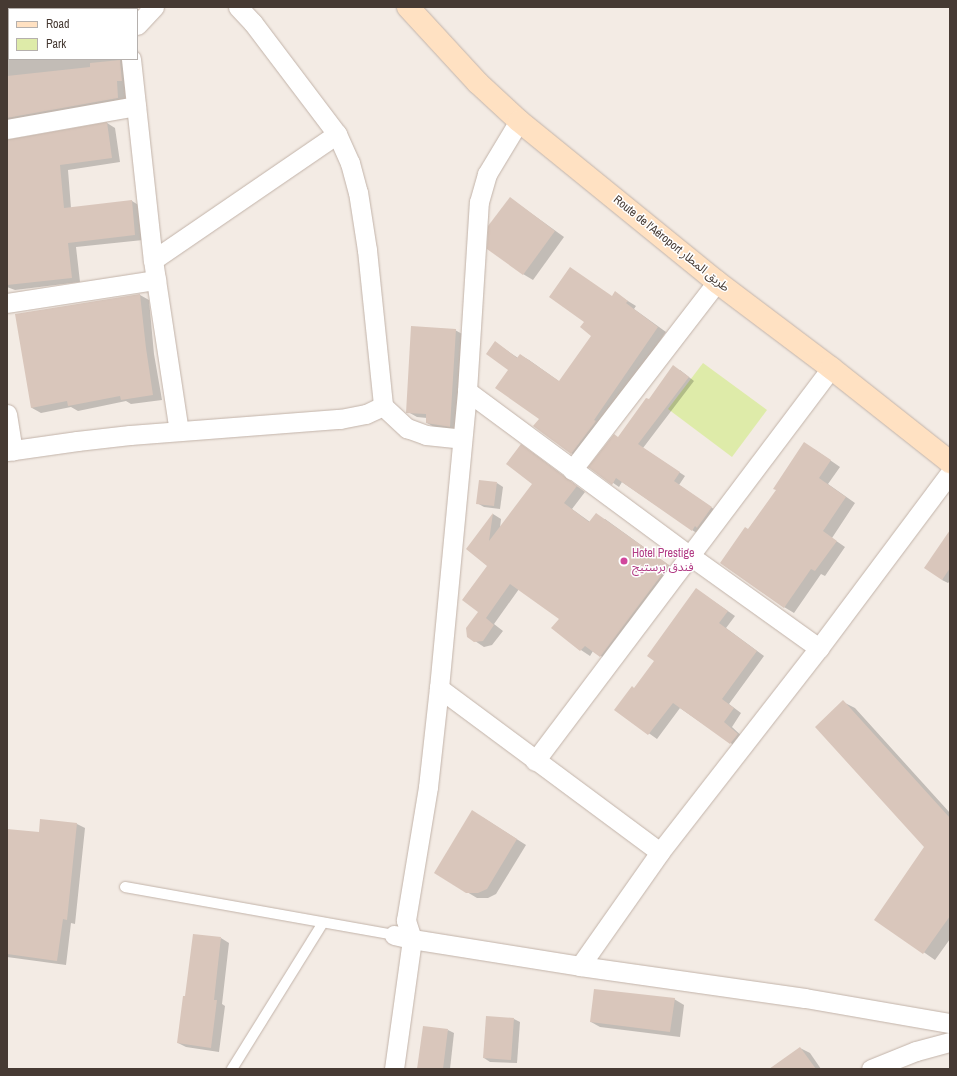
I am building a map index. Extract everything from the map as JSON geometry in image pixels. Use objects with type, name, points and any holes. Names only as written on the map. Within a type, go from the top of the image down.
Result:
[{"type":"street","points":[[138,24],[154,7]]},
{"type":"street","points":[[238,7],[253,23],[338,134],[350,163],[367,250],[383,406],[407,428],[426,435],[462,439]]},
{"type":"street","name":"Route de l'Aéroport طريق المطار","points":[[408,7],[478,83],[519,121],[717,282],[831,368],[950,462]]},
{"type":"street","points":[[130,60],[153,260],[179,430]]},
{"type":"street","points":[[7,129],[136,106]]},
{"type":"street","points":[[394,1069],[412,939],[406,920],[428,788],[439,688],[467,391],[479,202],[487,174],[519,121]]},
{"type":"street","points":[[153,260],[338,134]]},
{"type":"street","points":[[7,303],[156,280]]},
{"type":"street","points":[[572,470],[717,282]]},
{"type":"street","points":[[535,761],[831,368]]},
{"type":"street","points":[[467,391],[572,470],[819,648]]},
{"type":"street","points":[[7,414],[10,451],[78,441],[179,430],[340,419],[366,414],[383,406]]},
{"type":"street","points":[[580,966],[660,852],[819,648],[950,473]]},
{"type":"street","points":[[439,688],[535,761],[660,852]]},
{"type":"street","points":[[394,934],[412,939],[580,966],[805,998],[950,1023]]},
{"type":"street","points":[[871,1069],[916,1051],[950,1042]]},
{"type":"lane","points":[[125,887],[322,923],[394,934]]},
{"type":"lane","points":[[232,1069],[322,923]]},
{"type":"green space","points":[[703,363],[767,410],[732,457],[668,409]]},
{"type":"building","points":[[120,60],[122,81],[117,81],[118,98],[7,118],[7,76],[90,67],[90,63]]},
{"type":"building","points":[[107,122],[112,158],[60,165],[64,208],[132,200],[135,235],[68,243],[72,278],[7,285],[7,140]]},
{"type":"building","points":[[510,197],[555,231],[523,275],[487,249],[488,226]]},
{"type":"building","points":[[570,267],[612,296],[615,291],[628,301],[626,303],[658,327],[594,420],[596,421],[571,454],[533,426],[539,419],[495,388],[508,370],[486,354],[495,341],[517,358],[520,354],[559,381],[591,336],[580,327],[584,322],[549,297]]},
{"type":"building","points":[[140,294],[153,395],[121,400],[120,396],[68,406],[67,401],[31,408],[15,314]]},
{"type":"building","points":[[411,326],[456,329],[450,427],[426,423],[426,414],[406,413]]},
{"type":"building","points":[[673,365],[689,377],[638,444],[680,472],[674,481],[712,507],[697,528],[695,526],[692,531],[616,478],[612,485],[588,467],[614,434],[618,437],[646,398],[649,399]]},
{"type":"building","points":[[804,442],[831,460],[819,478],[846,497],[823,531],[837,541],[815,571],[811,569],[784,608],[720,563],[745,527],[748,529],[776,490],[773,489]]},
{"type":"building","points":[[521,444],[577,486],[564,503],[589,522],[596,513],[669,565],[600,657],[585,646],[580,651],[551,628],[559,619],[510,584],[486,618],[494,625],[483,641],[474,642],[467,637],[466,628],[478,612],[462,600],[487,566],[466,549],[493,513],[489,541],[532,484],[506,464]]},
{"type":"building","points":[[479,480],[497,482],[494,506],[476,504]]},
{"type":"building","points":[[950,530],[950,568],[942,580],[924,568]]},
{"type":"building","points":[[696,588],[728,611],[719,623],[757,651],[722,699],[734,708],[724,722],[738,734],[730,744],[673,703],[648,735],[614,710],[632,686],[634,688],[654,661],[647,656]]},
{"type":"building","points":[[843,700],[950,818],[950,916],[923,954],[874,920],[924,847],[815,727]]},
{"type":"building","points":[[472,810],[517,839],[487,889],[478,893],[466,893],[434,873]]},
{"type":"building","points":[[40,819],[77,823],[67,920],[63,919],[57,961],[7,954],[7,829],[39,832]]},
{"type":"building","points":[[193,934],[221,937],[214,1000],[217,1000],[211,1048],[177,1043]]},
{"type":"building","points":[[594,989],[675,998],[670,1032],[590,1022]]},
{"type":"building","points":[[486,1016],[514,1018],[511,1060],[483,1058]]},
{"type":"building","points":[[423,1026],[448,1029],[443,1069],[417,1069]]},
{"type":"building","points":[[800,1047],[816,1069],[769,1069]]},
{"type":"place","name":"Hotel Prestige فندق برستيج","points":[[624,561]]}]
